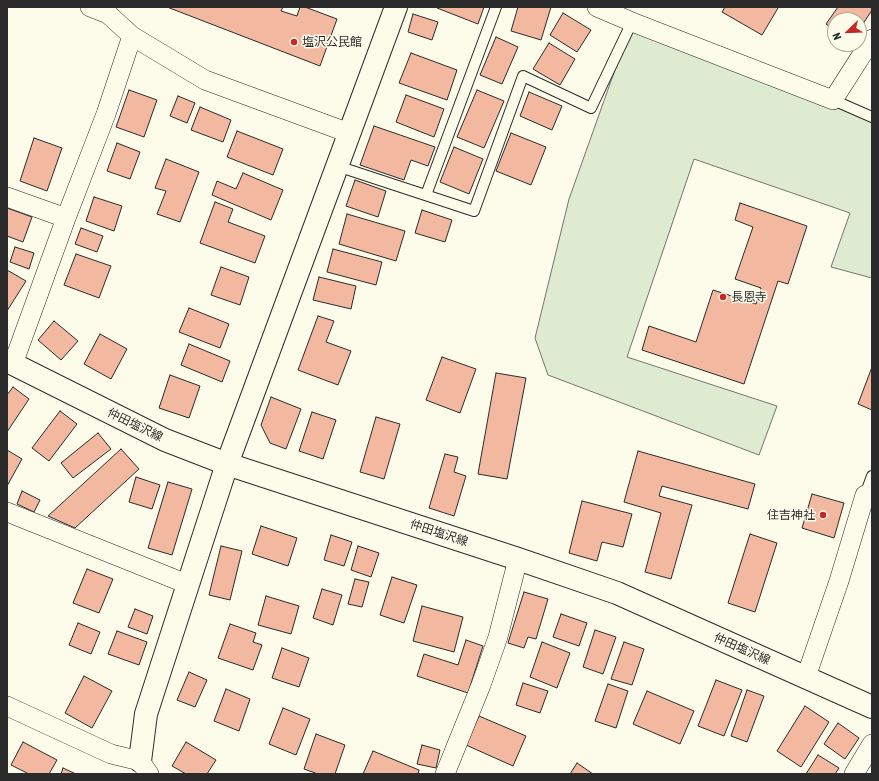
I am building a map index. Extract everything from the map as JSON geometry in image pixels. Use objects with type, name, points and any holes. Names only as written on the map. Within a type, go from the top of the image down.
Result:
[{"type":"main road","points":[[144,768],[146,714],[227,464],[396,7]]},
{"type":"main road","name":"仲田塩沢線","points":[[10,363],[165,440],[227,464],[617,593],[872,707]]},
{"type":"street","points":[[90,7],[108,14],[132,36],[205,80],[349,133]]},
{"type":"street","points":[[597,7],[833,100],[872,39]]},
{"type":"street","points":[[10,363],[106,114],[132,36]]},
{"type":"street","points":[[7,197],[66,218]]},
{"type":"street","points":[[806,677],[839,581],[866,495]]},
{"type":"street","points":[[7,512],[188,584]]},
{"type":"street","points":[[445,774],[481,685],[495,644],[518,559]]},
{"type":"street","points":[[7,706],[144,768]]},
{"type":"street","points":[[854,774],[872,744]]},
{"type":"lane","points":[[426,195],[496,7]]},
{"type":"lane","points":[[337,166],[474,211],[523,76],[590,108],[632,22]]},
{"type":"lane","points":[[833,100],[872,117]]},
{"type":"lane","points":[[866,495],[872,476]]},
{"type":"green space","points":[[632,22],[872,117],[872,278],[831,267],[850,213],[694,159],[627,357],[777,406],[759,455],[548,375],[535,338],[569,199]]},
{"type":"building","name":"塩沢公民館","points":[[167,7],[283,7],[281,11],[297,16],[300,7],[305,7],[337,19],[320,66]]},
{"type":"building","points":[[484,7],[478,24],[437,8]]},
{"type":"building","points":[[518,7],[551,7],[541,40],[511,31]]},
{"type":"building","points":[[725,7],[778,8],[762,35],[722,12]]},
{"type":"building","points":[[838,7],[872,7],[872,10],[867,18],[867,12],[834,12]]},
{"type":"building","points":[[563,13],[591,30],[577,52],[550,35]]},
{"type":"building","points":[[413,14],[438,22],[432,40],[408,32]]},
{"type":"building","points":[[496,37],[518,47],[502,84],[480,75]]},
{"type":"building","points":[[549,43],[575,59],[560,85],[533,69]]},
{"type":"building","points":[[411,53],[457,70],[447,100],[399,83]]},
{"type":"building","points":[[129,90],[157,100],[144,137],[116,127]]},
{"type":"building","points":[[477,90],[504,101],[484,148],[457,137]]},
{"type":"building","points":[[529,92],[562,106],[552,130],[520,116]]},
{"type":"building","points":[[406,95],[444,109],[434,137],[396,122]]},
{"type":"building","points":[[178,96],[195,103],[187,123],[170,116]]},
{"type":"building","points":[[200,107],[231,120],[223,142],[191,130]]},
{"type":"building","points":[[374,126],[435,147],[428,166],[411,160],[404,180],[360,165]]},
{"type":"building","points":[[237,131],[283,149],[273,175],[227,157]]},
{"type":"building","points":[[511,133],[546,147],[531,185],[496,171]]},
{"type":"building","points":[[34,138],[62,148],[47,191],[20,181]]},
{"type":"building","points":[[117,143],[140,152],[130,179],[107,171]]},
{"type":"building","points":[[454,147],[483,159],[469,194],[440,182]]},
{"type":"building","points":[[166,159],[199,172],[180,222],[157,214],[166,191],[155,188]]},
{"type":"building","points":[[243,173],[283,190],[271,220],[212,195],[217,181],[236,189]]},
{"type":"building","points":[[355,180],[386,191],[378,217],[346,206]]},
{"type":"building","points":[[94,197],[122,206],[114,231],[86,221]]},
{"type":"building","points":[[215,202],[233,209],[228,222],[265,236],[255,263],[200,243]]},
{"type":"building","name":"長恩寺","points":[[740,203],[807,226],[788,284],[778,281],[744,384],[642,350],[649,326],[696,342],[713,290],[756,304],[761,288],[735,279],[753,227],[735,220]]},
{"type":"building","points":[[7,208],[32,217],[23,242],[7,236]]},
{"type":"building","points":[[422,210],[452,220],[445,242],[415,233]]},
{"type":"building","points":[[347,214],[405,231],[396,261],[339,244]]},
{"type":"building","points":[[81,228],[103,236],[97,252],[75,244]]},
{"type":"building","points":[[15,247],[34,253],[29,269],[10,262]]},
{"type":"building","points":[[333,249],[382,262],[376,285],[327,272]]},
{"type":"building","points":[[76,254],[111,266],[99,298],[64,285]]},
{"type":"building","points":[[221,267],[249,277],[240,305],[211,295]]},
{"type":"building","points":[[7,270],[26,281],[7,311]]},
{"type":"building","points":[[319,277],[356,286],[351,309],[313,300]]},
{"type":"building","points":[[189,308],[229,324],[220,348],[179,332]]},
{"type":"building","points":[[318,316],[334,321],[326,342],[351,351],[338,385],[298,370]]},
{"type":"building","points":[[54,321],[78,341],[61,360],[38,340]]},
{"type":"building","points":[[100,334],[127,349],[111,379],[84,364]]},
{"type":"building","points":[[189,344],[230,361],[222,382],[181,365]]},
{"type":"building","points":[[442,357],[476,369],[460,413],[426,400]]},
{"type":"building","points":[[872,367],[872,410],[858,404]]},
{"type":"building","points":[[496,373],[526,378],[507,479],[478,474]]},
{"type":"building","points":[[170,375],[200,386],[189,418],[159,408]]},
{"type":"building","points":[[13,387],[29,399],[7,432],[7,395]]},
{"type":"building","points":[[271,397],[301,409],[286,449],[270,443],[261,425]]},
{"type":"building","points":[[60,411],[77,424],[49,461],[32,448]]},
{"type":"building","points":[[312,412],[336,420],[323,459],[299,451]]},
{"type":"building","points":[[376,417],[400,424],[384,479],[360,472]]},
{"type":"building","points":[[98,433],[111,449],[73,478],[61,463]]},
{"type":"building","points":[[121,449],[139,469],[75,528],[48,516]]},
{"type":"building","points":[[7,450],[22,459],[7,486]]},
{"type":"building","points":[[638,451],[755,484],[748,509],[662,486],[659,496],[692,505],[671,579],[645,572],[661,513],[624,502]]},
{"type":"building","points":[[445,454],[458,457],[454,472],[466,476],[454,516],[429,508]]},
{"type":"building","points":[[136,477],[160,485],[152,509],[129,502]]},
{"type":"building","points":[[168,482],[192,489],[172,555],[148,548]]},
{"type":"building","points":[[22,491],[40,500],[34,512],[17,504]]},
{"type":"building","name":"住吉神社","points":[[812,494],[844,503],[834,538],[802,528]]},
{"type":"building","points":[[582,501],[632,514],[623,547],[602,542],[597,561],[569,553]]},
{"type":"building","points":[[261,526],[297,538],[288,566],[252,554]]},
{"type":"building","points":[[750,534],[777,543],[755,612],[728,603]]},
{"type":"building","points":[[331,535],[352,542],[344,566],[324,560]]},
{"type":"building","points":[[221,546],[242,551],[230,600],[209,595]]},
{"type":"building","points":[[358,546],[379,553],[371,577],[351,570]]},
{"type":"building","points":[[87,569],[113,579],[99,613],[73,603]]},
{"type":"building","points":[[392,577],[417,585],[404,623],[380,615]]},
{"type":"building","points":[[355,579],[369,582],[362,607],[348,604]]},
{"type":"building","points":[[322,589],[342,595],[333,625],[313,618]]},
{"type":"building","points":[[524,592],[548,599],[536,639],[528,637],[524,648],[508,643]]},
{"type":"building","points":[[266,596],[299,606],[291,634],[258,625]]},
{"type":"building","points":[[422,606],[463,617],[454,652],[413,641]]},
{"type":"building","points":[[135,609],[153,616],[147,634],[128,627]]},
{"type":"building","points":[[561,614],[587,623],[579,646],[553,637]]},
{"type":"building","points":[[78,623],[100,632],[91,654],[69,645]]},
{"type":"building","points":[[230,624],[256,633],[253,642],[262,645],[253,670],[218,658]]},
{"type":"building","points":[[595,630],[616,637],[603,674],[583,667]]},
{"type":"building","points":[[117,631],[147,642],[139,665],[108,654]]},
{"type":"building","points":[[466,640],[483,646],[468,693],[417,676],[424,654],[458,665]]},
{"type":"building","points":[[542,642],[570,653],[557,688],[530,677]]},
{"type":"building","points":[[624,642],[644,649],[632,685],[611,679]]},
{"type":"building","points":[[282,648],[309,658],[299,687],[272,678]]},
{"type":"building","points":[[189,672],[207,680],[195,707],[177,700]]},
{"type":"building","points":[[84,676],[112,691],[92,728],[65,713]]},
{"type":"building","points":[[716,680],[742,690],[724,736],[698,726]]},
{"type":"building","points":[[523,683],[548,691],[540,713],[516,705]]},
{"type":"building","points":[[608,684],[628,691],[616,728],[595,721]]},
{"type":"building","points":[[226,689],[250,699],[239,731],[214,721]]},
{"type":"building","points":[[747,690],[764,696],[747,742],[731,736]]},
{"type":"building","points":[[647,691],[694,711],[680,744],[633,724]]},
{"type":"building","points":[[805,706],[829,722],[801,767],[777,751]]},
{"type":"building","points":[[283,708],[310,719],[296,755],[269,744]]},
{"type":"building","points":[[479,716],[526,736],[513,766],[466,745]]},
{"type":"building","points":[[838,723],[859,738],[845,759],[824,744]]},
{"type":"building","points":[[316,734],[345,745],[335,774],[318,774],[304,769]]},
{"type":"building","points":[[23,742],[57,760],[49,774],[29,774],[11,765]]},
{"type":"building","points":[[186,742],[216,760],[207,774],[186,774],[172,766]]},
{"type":"building","points":[[422,745],[440,750],[436,768],[417,764]]},
{"type":"building","points":[[373,751],[419,770],[418,774],[363,774]]},
{"type":"building","points":[[818,755],[839,768],[835,774],[806,774]]},
{"type":"building","points":[[577,763],[593,774],[570,774]]},
{"type":"building","points":[[63,768],[76,774],[61,774]]},
{"type":"place","name":"塩沢公民館","points":[[294,42]]},
{"type":"place","name":"長恩寺","points":[[723,297]]},
{"type":"place","name":"住吉神社","points":[[823,515]]}]
